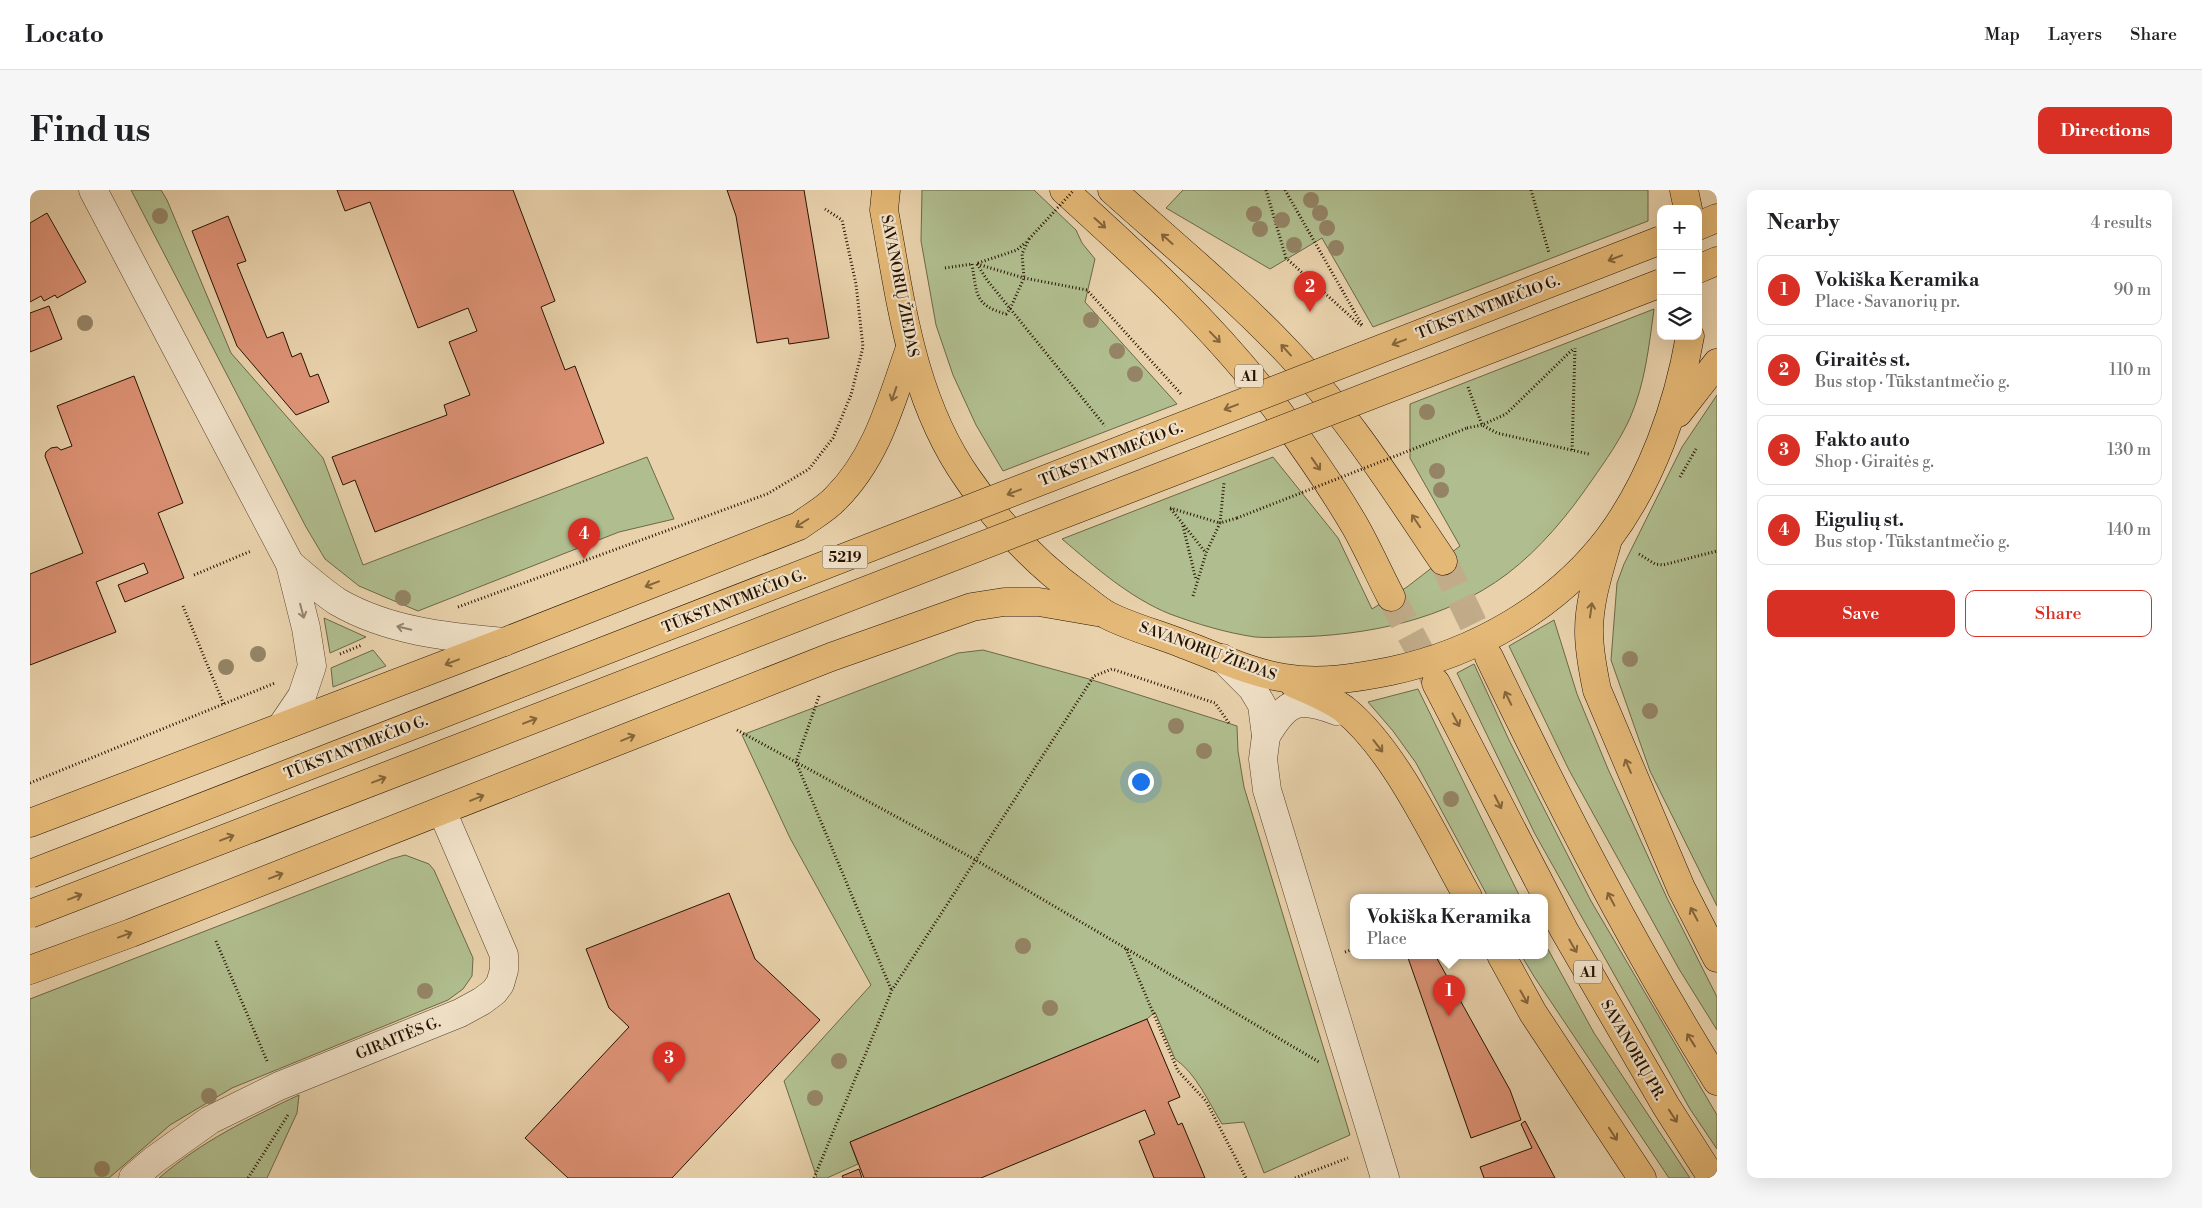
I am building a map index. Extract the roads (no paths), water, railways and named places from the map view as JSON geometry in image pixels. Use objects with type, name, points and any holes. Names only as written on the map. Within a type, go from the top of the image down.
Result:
[{"type":"highway","name":"A1","points":[[1064,190],[1135,255],[1185,306],[1229,352],[1274,406],[1320,470],[1355,527],[1391,597]]},
{"type":"highway","points":[[1112,190],[1283,346],[1358,438],[1443,561]]},
{"type":"highway","points":[[1684,190],[1687,205]]},
{"type":"highway","name":"SAVANORIŲ ŽIEDAS","points":[[883,197],[910,348],[926,398],[946,445],[966,477],[992,511],[1040,565],[1106,614],[1222,658],[1283,678],[1305,680],[1348,679],[1417,665],[1462,650],[1494,635],[1521,618],[1562,586],[1608,539],[1648,470],[1667,428],[1683,376],[1689,340]]},
{"type":"highway","points":[[1702,224],[1717,218]]},
{"type":"highway","name":"TŪKSTANTMEČIO G.","points":[[30,874],[1657,242]]},
{"type":"highway","points":[[1702,267],[1717,261]]},
{"type":"highway","name":"5219","points":[[30,914],[1657,285]]},
{"type":"highway","points":[[30,823],[504,642],[799,526],[834,500],[850,484],[866,461],[878,439],[910,348]]},
{"type":"highway","points":[[1667,428],[1717,363]]},
{"type":"highway","points":[[1608,539],[1595,585],[1589,631],[1591,660],[1597,690],[1681,888],[1717,958]]},
{"type":"highway","points":[[30,970],[131,933],[831,657],[972,607],[1004,602],[1039,602],[1106,614]]},
{"type":"highway","points":[[1488,657],[1618,912],[1717,1082]]},
{"type":"highway","points":[[1283,678],[1334,702],[1352,717],[1379,746],[1400,777],[1466,894]]},
{"type":"highway","name":"SAVANORIŲ PR.","points":[[1436,683],[1546,894]]},
{"type":"highway","name":"SAVANORIŲ PR.","points":[[1548,899],[1568,938],[1666,1106],[1712,1178]]},
{"type":"highway","points":[[1502,959],[1533,1013],[1642,1178]]},
{"type":"street","points":[[93,190],[284,552],[306,628],[312,666],[302,696],[281,727]]},
{"type":"street","points":[[284,552],[337,601],[368,617],[401,627],[447,637],[504,642]]},
{"type":"street","points":[[1222,658],[1252,688],[1262,705],[1266,736],[1263,759],[1267,790],[1386,1178]]},
{"type":"street","points":[[1266,736],[1282,712],[1299,702],[1311,702],[1352,717]]},
{"type":"street","name":"GIRAITĖS G.","points":[[133,1178],[154,1160],[210,1120],[279,1086],[460,1013],[494,992],[500,984],[504,970],[504,955],[442,811]]},
{"type":"tunnel","points":[[1443,561],[1489,657]]},
{"type":"tunnel","points":[[1391,597],[1436,682]]},
{"type":"place","name":"Giraitės st.","points":[[1310,312]]},
{"type":"place","name":"Eigulių st.","points":[[584,559]]},
{"type":"place","name":"Vokiška Keramika","points":[[1449,1016]]},
{"type":"place","name":"Fakto auto","points":[[669,1083]]}]
